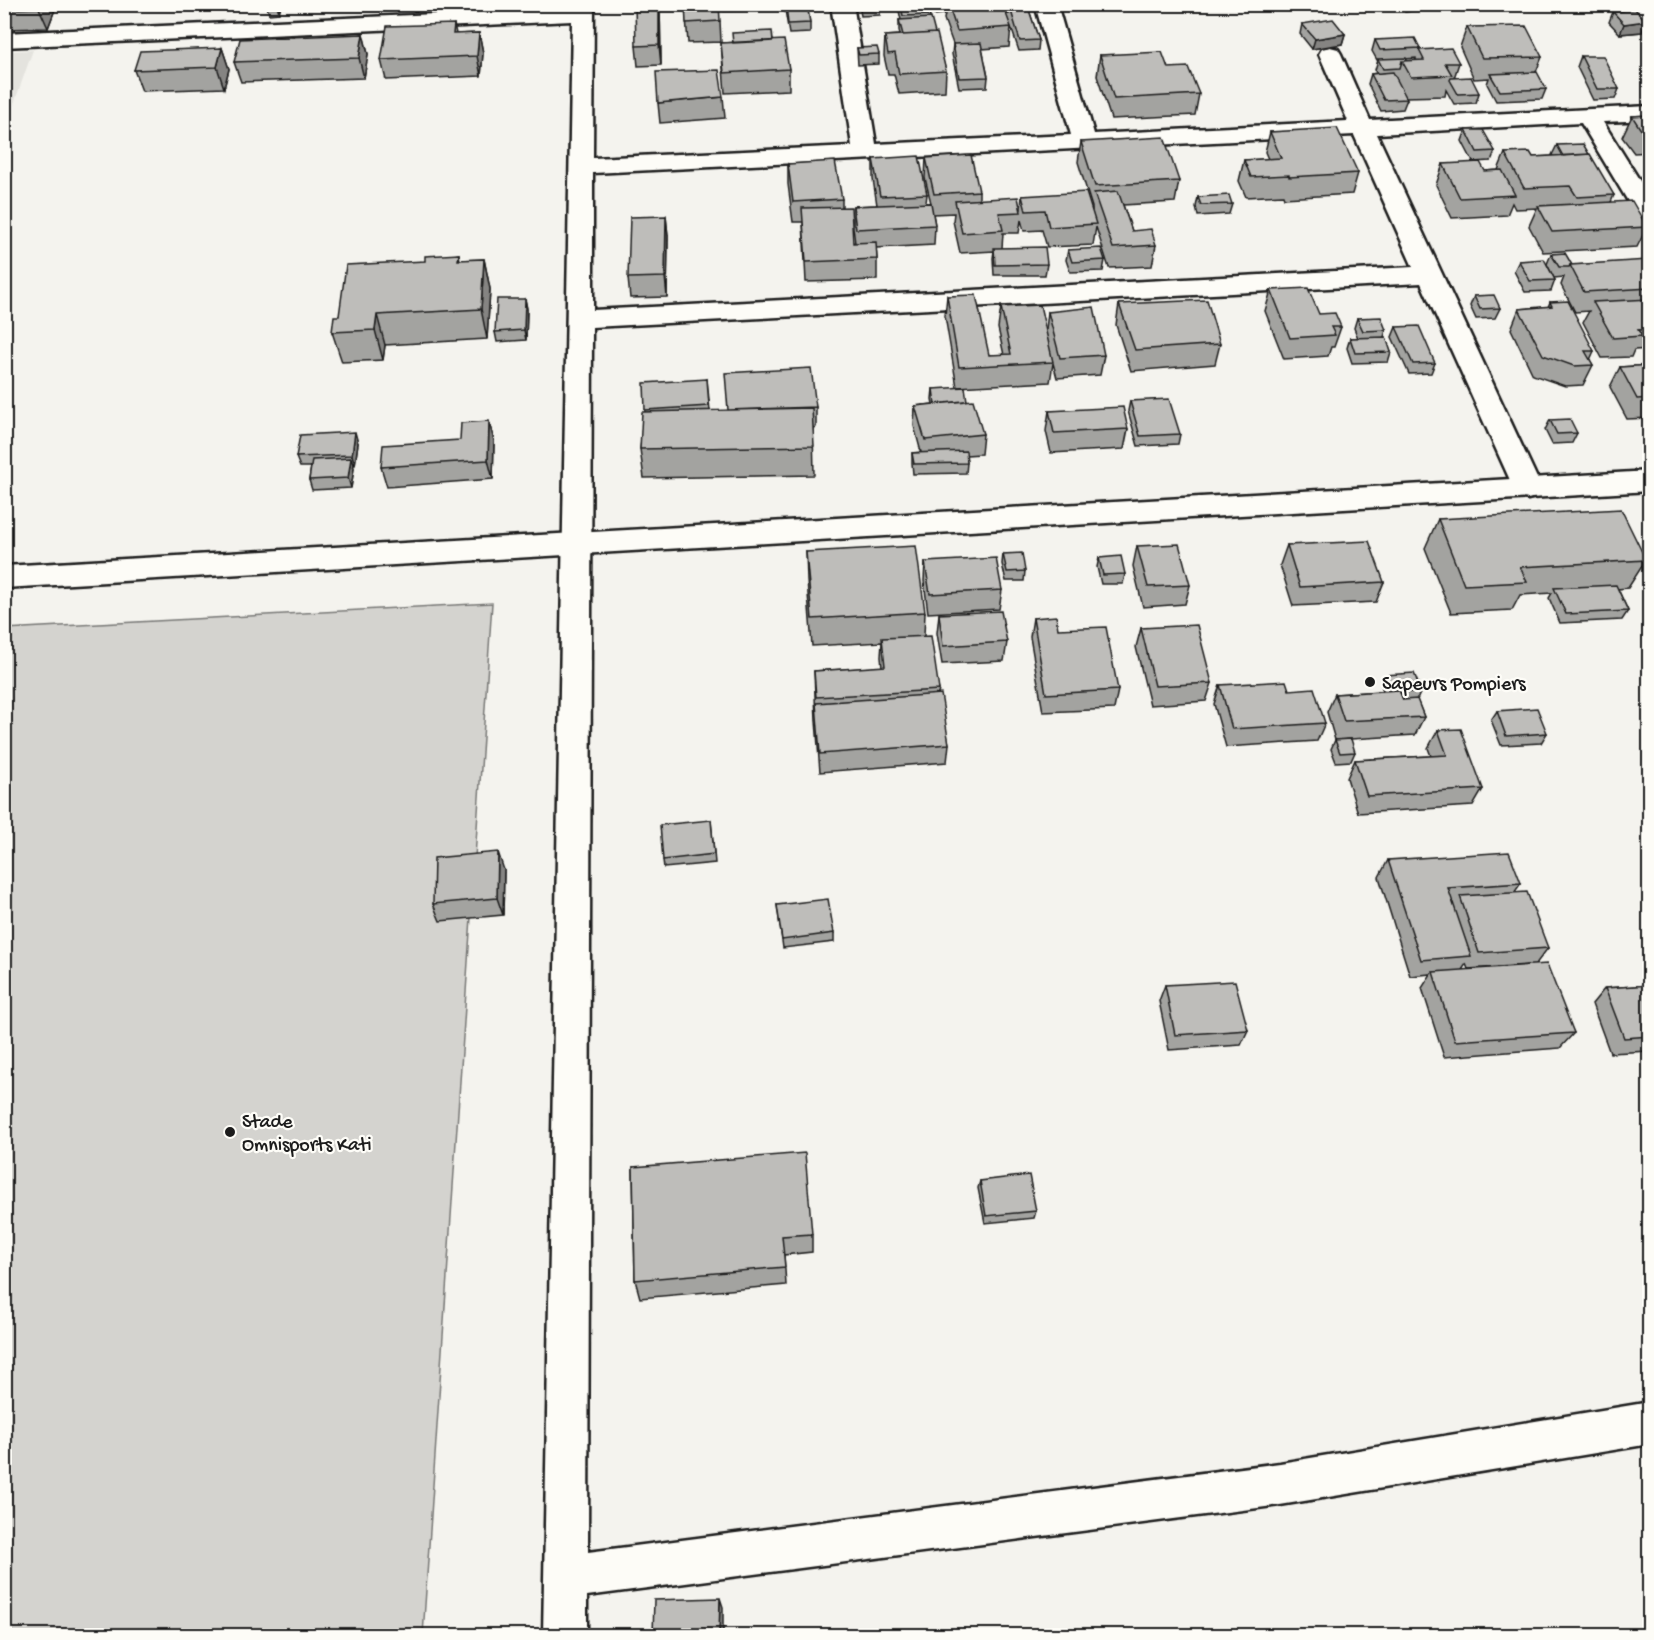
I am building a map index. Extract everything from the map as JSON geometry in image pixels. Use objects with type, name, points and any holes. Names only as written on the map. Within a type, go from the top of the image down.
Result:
[{"type":"street","points":[[842,4],[865,152]]},
{"type":"street","points":[[1046,4],[1084,141]]},
{"type":"street","points":[[4,40],[583,9],[564,1635]]},
{"type":"street","points":[[1330,54],[1527,489]]},
{"type":"street","points":[[582,166],[1650,113]]},
{"type":"street","points":[[1588,116],[1650,218]]},
{"type":"street","points":[[580,319],[1429,274]]},
{"type":"street","points":[[4,577],[1650,481]]},
{"type":"street","points":[[565,1577],[1280,1484],[1650,1424]]},
{"type":"shaded area","points":[[33,50],[5,129],[5,51]]},
{"type":"shaded area","name":"Stade Omnisports Kati","points":[[492,603],[423,1635],[5,1636],[5,629]]},
{"type":"building","points":[[4,4],[41,4],[39,8],[4,9]]},
{"type":"building","points":[[635,4],[659,4],[659,45],[636,46]]},
{"type":"building","points":[[685,4],[719,4],[720,21],[686,23]]},
{"type":"building","points":[[786,4],[807,4],[810,23],[788,24]]},
{"type":"building","points":[[861,4],[880,4],[880,5],[861,6]]},
{"type":"building","points":[[901,4],[927,4],[930,15],[903,16]]},
{"type":"building","points":[[948,4],[989,4],[991,9],[1004,8],[1011,27],[957,31]]},
{"type":"building","points":[[989,4],[1006,4],[1009,14],[1004,8],[991,9]]},
{"type":"building","points":[[1009,4],[1027,4],[1039,40],[1020,41]]},
{"type":"building","points":[[1635,9],[1646,21],[1624,24],[1613,12]]},
{"type":"building","points":[[931,18],[935,33],[903,35],[899,20]]},
{"type":"building","points":[[1333,19],[1345,34],[1315,39],[1302,24]]},
{"type":"building","points":[[454,24],[453,34],[479,33],[477,56],[381,60],[387,26]]},
{"type":"building","points":[[1526,26],[1542,57],[1482,58],[1467,27]]},
{"type":"building","points":[[772,31],[773,41],[733,43],[732,33]]},
{"type":"building","points":[[937,33],[946,71],[899,74],[895,53],[888,54],[885,36]]},
{"type":"building","points":[[363,34],[359,58],[234,62],[240,39]]},
{"type":"building","points":[[1415,38],[1420,48],[1380,50],[1375,40]]},
{"type":"building","points":[[784,40],[789,69],[724,73],[721,43]]},
{"type":"building","points":[[981,43],[988,77],[959,78],[953,44]]},
{"type":"building","points":[[877,47],[879,54],[859,55],[857,48]]},
{"type":"building","points":[[222,48],[217,67],[134,70],[140,51]]},
{"type":"building","points":[[1451,48],[1459,63],[1445,63],[1452,75],[1411,77],[1402,61],[1424,60],[1419,50]]},
{"type":"building","points":[[1162,52],[1168,68],[1188,67],[1199,94],[1114,99],[1100,55]]},
{"type":"building","points":[[1581,56],[1603,56],[1619,89],[1597,89]]},
{"type":"building","points":[[1406,58],[1407,61],[1402,61],[1400,68],[1383,69],[1378,59]]},
{"type":"building","points":[[719,70],[723,97],[658,103],[656,72]]},
{"type":"building","points":[[1393,72],[1407,99],[1384,100],[1371,74]]},
{"type":"building","points":[[1537,72],[1546,89],[1500,91],[1490,74]]},
{"type":"building","points":[[1471,77],[1479,93],[1458,94],[1451,78]]},
{"type":"building","points":[[1650,115],[1650,132],[1643,133],[1632,116]]},
{"type":"building","points":[[1337,128],[1358,173],[1251,177],[1244,160],[1281,158],[1270,132]]},
{"type":"building","points":[[1466,130],[1483,130],[1495,151],[1477,152]]},
{"type":"building","points":[[1164,137],[1179,181],[1095,186],[1081,142]]},
{"type":"building","points":[[1583,144],[1589,154],[1563,156],[1557,145]]},
{"type":"building","points":[[1530,152],[1533,157],[1590,154],[1614,195],[1577,197],[1570,186],[1524,188],[1505,153]]},
{"type":"building","points":[[971,155],[979,191],[934,194],[926,158]]},
{"type":"building","points":[[919,156],[927,194],[880,196],[873,159]]},
{"type":"building","points":[[835,161],[842,199],[793,202],[788,164]]},
{"type":"building","points":[[1480,162],[1485,171],[1502,170],[1515,195],[1460,198],[1443,164]]},
{"type":"building","points":[[1118,191],[1132,231],[1151,229],[1156,245],[1113,248],[1094,193]]},
{"type":"building","points":[[1086,192],[1096,224],[1049,227],[1045,210],[1026,211],[1022,196]]},
{"type":"building","points":[[1229,195],[1232,204],[1201,205],[1198,197]]},
{"type":"building","points":[[1018,197],[1021,212],[999,213],[1003,230],[962,233],[955,201]]},
{"type":"building","points":[[1632,201],[1647,227],[1552,232],[1538,206]]},
{"type":"building","points":[[931,203],[935,225],[856,229],[853,206]]},
{"type":"building","points":[[851,207],[853,243],[876,242],[877,259],[806,262],[802,208]]},
{"type":"building","points":[[666,216],[665,277],[628,278],[630,217]]},
{"type":"building","points":[[1045,247],[1047,264],[995,265],[994,248]]},
{"type":"building","points":[[1101,248],[1105,260],[1072,262],[1068,250]]},
{"type":"building","points":[[1565,253],[1572,265],[1559,267],[1551,254]]},
{"type":"building","points":[[459,254],[458,260],[484,259],[481,309],[377,315],[375,330],[332,332],[334,316],[339,316],[346,265],[425,261],[425,256]]},
{"type":"building","points":[[1544,259],[1555,280],[1530,281],[1519,261]]},
{"type":"building","points":[[1648,260],[1650,262],[1650,288],[1584,292],[1570,265]]},
{"type":"building","points":[[1308,288],[1319,314],[1335,313],[1341,327],[1331,327],[1335,335],[1290,338],[1271,290]]},
{"type":"building","points":[[976,295],[989,355],[1011,354],[1001,307],[1040,305],[1053,362],[959,367],[947,296]]},
{"type":"building","points":[[1494,295],[1500,308],[1480,309],[1474,296]]},
{"type":"building","points":[[497,299],[525,299],[524,330],[495,332]]},
{"type":"building","points":[[1650,299],[1650,329],[1638,330],[1642,336],[1613,338],[1593,302]]},
{"type":"building","points":[[1207,300],[1220,344],[1135,350],[1119,304]]},
{"type":"building","points":[[1568,301],[1594,351],[1585,351],[1593,365],[1574,366],[1543,355],[1519,309],[1552,306],[1550,302]]},
{"type":"building","points":[[1094,307],[1104,355],[1060,358],[1048,312]]},
{"type":"building","points":[[1381,317],[1386,330],[1363,331],[1357,318]]},
{"type":"building","points":[[1419,326],[1435,363],[1413,364],[1396,327]]},
{"type":"building","points":[[1386,337],[1391,352],[1355,353],[1350,338]]},
{"type":"building","points":[[1650,365],[1650,398],[1637,399],[1620,367]]},
{"type":"building","points":[[811,368],[816,407],[728,410],[725,373]]},
{"type":"building","points":[[707,379],[709,406],[645,410],[644,383]]},
{"type":"building","points":[[965,387],[967,401],[935,404],[933,389]]},
{"type":"building","points":[[1169,399],[1180,434],[1140,436],[1130,401]]},
{"type":"building","points":[[973,400],[983,434],[925,440],[915,406]]},
{"type":"building","points":[[1123,407],[1128,429],[1054,433],[1049,411]]},
{"type":"building","points":[[812,408],[814,446],[640,449],[642,412]]},
{"type":"building","points":[[1570,419],[1577,433],[1557,434],[1550,420]]},
{"type":"building","points":[[489,421],[488,460],[381,467],[383,445],[460,440],[461,423]]},
{"type":"building","points":[[355,432],[352,455],[296,457],[300,435]]},
{"type":"building","points":[[966,451],[967,463],[914,464],[912,453]]},
{"type":"building","points":[[351,458],[348,478],[309,480],[312,460]]},
{"type":"building","points":[[1621,509],[1646,560],[1520,567],[1527,582],[1464,585],[1438,519]]},
{"type":"building","points":[[1369,541],[1384,582],[1300,587],[1287,545]]},
{"type":"building","points":[[1179,544],[1190,585],[1148,587],[1137,546]]},
{"type":"building","points":[[916,546],[925,612],[812,619],[806,552]]},
{"type":"building","points":[[1022,553],[1025,571],[1007,572],[1003,554]]},
{"type":"building","points":[[1121,556],[1125,574],[1103,575],[1099,558]]},
{"type":"building","points":[[996,558],[1002,590],[930,594],[925,562]]},
{"type":"building","points":[[1616,585],[1628,611],[1566,614],[1554,588]]},
{"type":"building","points":[[1001,611],[1007,642],[943,646],[939,614]]},
{"type":"building","points":[[1056,616],[1058,629],[1106,627],[1118,690],[1046,694],[1033,618]]},
{"type":"building","points":[[1197,625],[1212,683],[1155,686],[1141,628]]},
{"type":"building","points":[[931,636],[939,690],[816,697],[814,671],[885,666],[882,638]]},
{"type":"building","points":[[1414,673],[1421,691],[1400,693],[1399,690],[1391,690],[1385,675]]},
{"type":"building","points":[[1286,681],[1289,690],[1314,688],[1325,723],[1232,729],[1220,685]]},
{"type":"building","points":[[1399,690],[1403,700],[1417,699],[1424,717],[1344,721],[1335,694]]},
{"type":"building","points":[[941,694],[949,744],[820,754],[816,703]]},
{"type":"building","points":[[1537,708],[1547,733],[1506,736],[1497,711]]},
{"type":"building","points":[[1461,729],[1483,789],[1367,796],[1355,760],[1447,755],[1438,730]]},
{"type":"building","points":[[1351,739],[1355,752],[1340,753],[1335,740]]},
{"type":"building","points":[[711,820],[714,854],[663,860],[660,825]]},
{"type":"building","points":[[498,852],[497,898],[433,904],[434,858]]},
{"type":"building","points":[[1509,852],[1521,883],[1448,888],[1471,956],[1421,960],[1388,860]]},
{"type":"building","points":[[1527,892],[1548,948],[1479,953],[1460,896]]},
{"type":"building","points":[[828,899],[834,933],[782,940],[777,905]]},
{"type":"building","points":[[1547,964],[1574,1033],[1455,1041],[1433,972]]},
{"type":"building","points":[[1235,981],[1248,1030],[1175,1035],[1165,985]]},
{"type":"building","points":[[1650,985],[1650,1036],[1624,1038],[1605,988]]},
{"type":"building","points":[[805,1153],[812,1234],[782,1236],[785,1267],[635,1280],[633,1167]]},
{"type":"building","points":[[1029,1175],[1036,1211],[986,1216],[980,1181]]},
{"type":"building","points":[[720,1598],[719,1635],[653,1635],[654,1600]]},
{"type":"place","name":"Sapeurs Pompiers","points":[[1370,682]]},
{"type":"place","name":"Stade Omnisports Kati","points":[[230,1132]]}]
